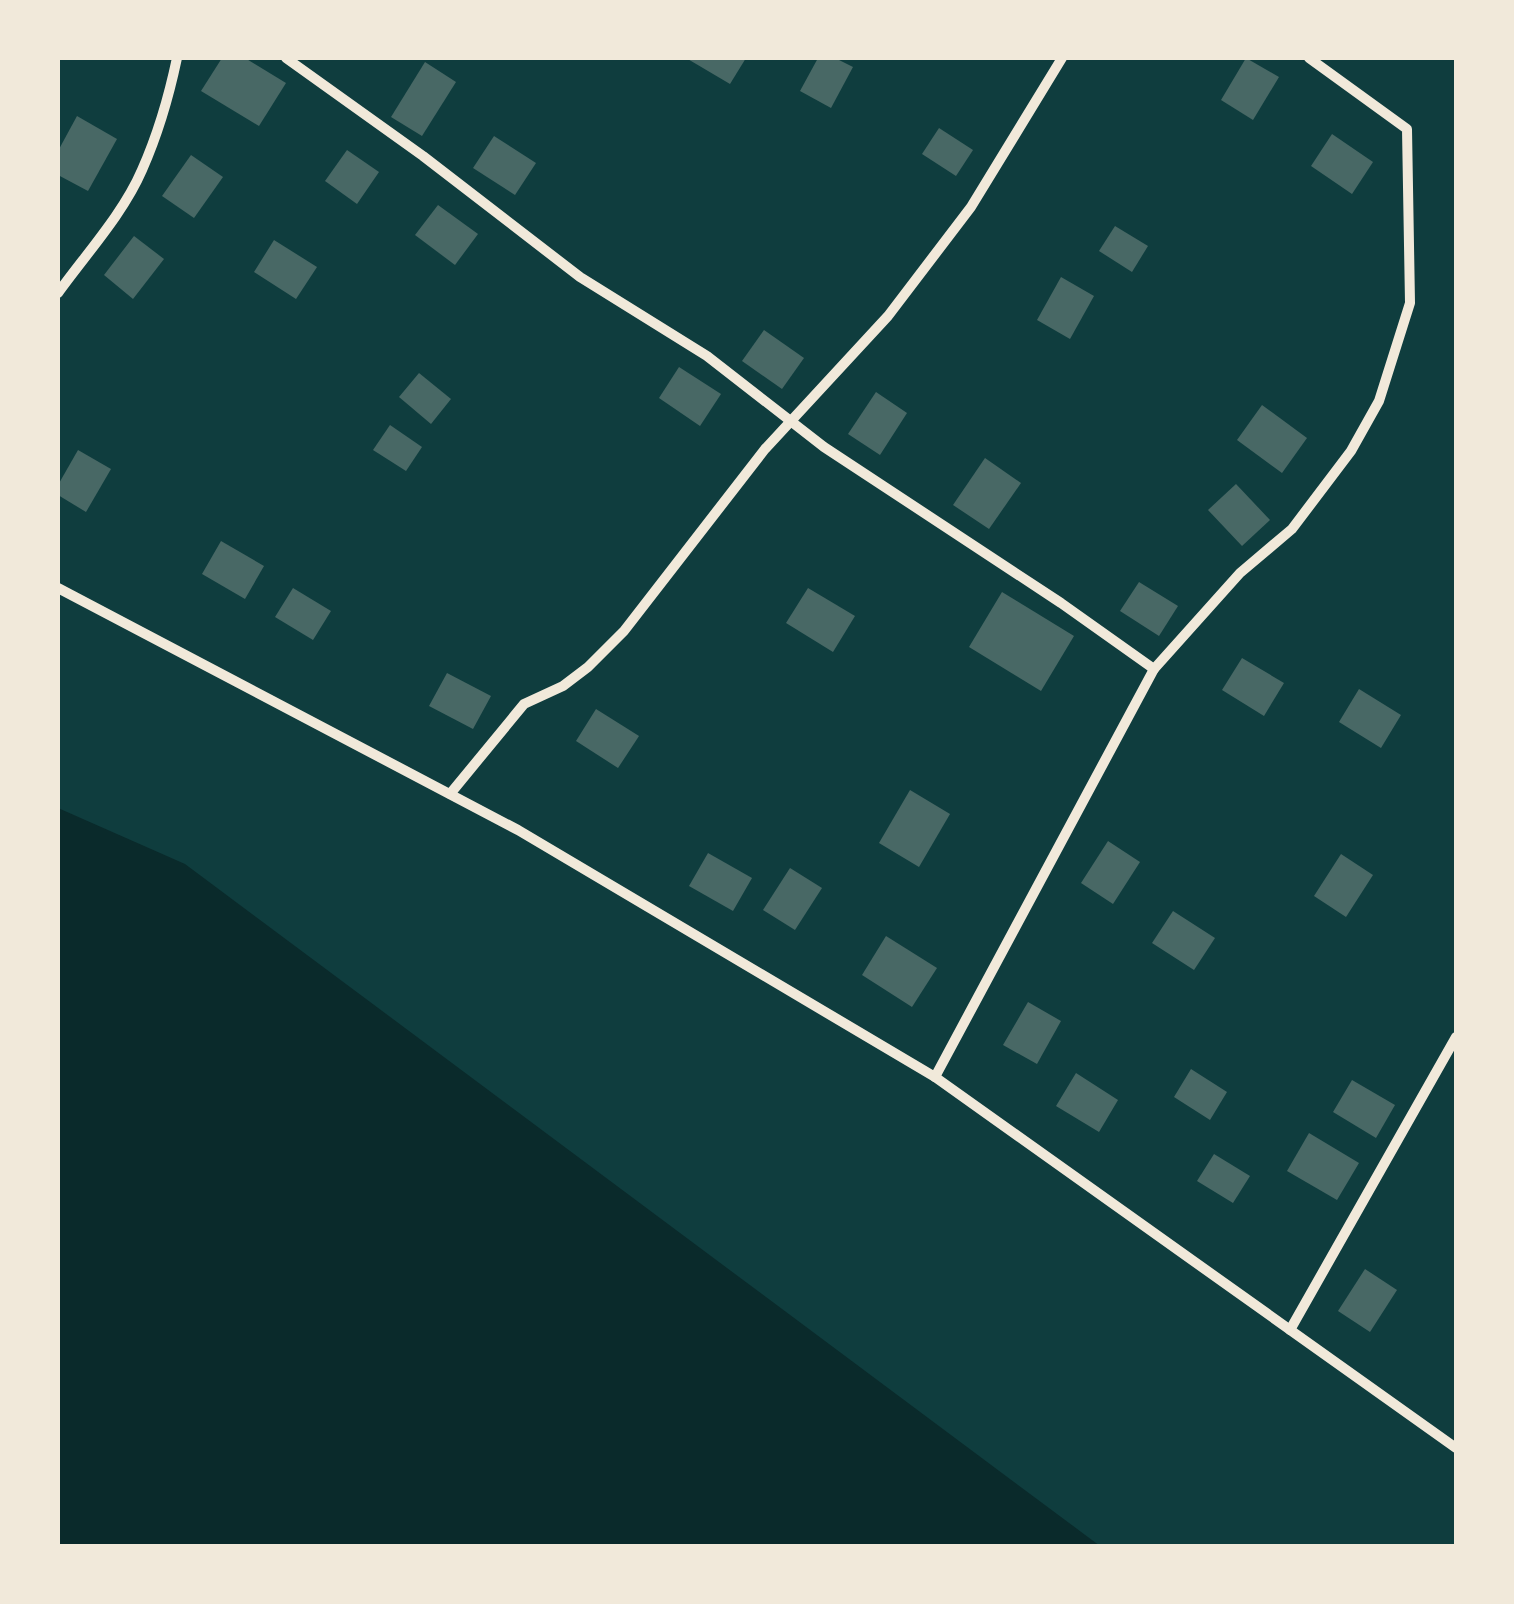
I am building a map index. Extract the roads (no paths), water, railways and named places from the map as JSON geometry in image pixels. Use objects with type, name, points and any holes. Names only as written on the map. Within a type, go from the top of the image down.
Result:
[{"type":"street","points":[[58,293],[141,173],[168,98],[177,58]]},
{"type":"street","points":[[286,58],[423,156],[580,278],[707,356],[824,447],[1062,603],[1154,669]]},
{"type":"street","points":[[450,794],[524,704],[563,686],[624,631],[791,420],[888,316],[971,207],[1062,58]]},
{"type":"street","points":[[935,1077],[1154,669],[1240,573],[1292,529],[1351,452],[1379,401],[1410,303],[1407,129],[1308,58]]},
{"type":"street","points":[[58,588],[518,830],[935,1077],[1456,1448]]},
{"type":"street","points":[[1290,1330],[1456,1037]]},
{"type":"water","points":[[58,808],[185,864],[1100,1546],[58,1546]]}]
